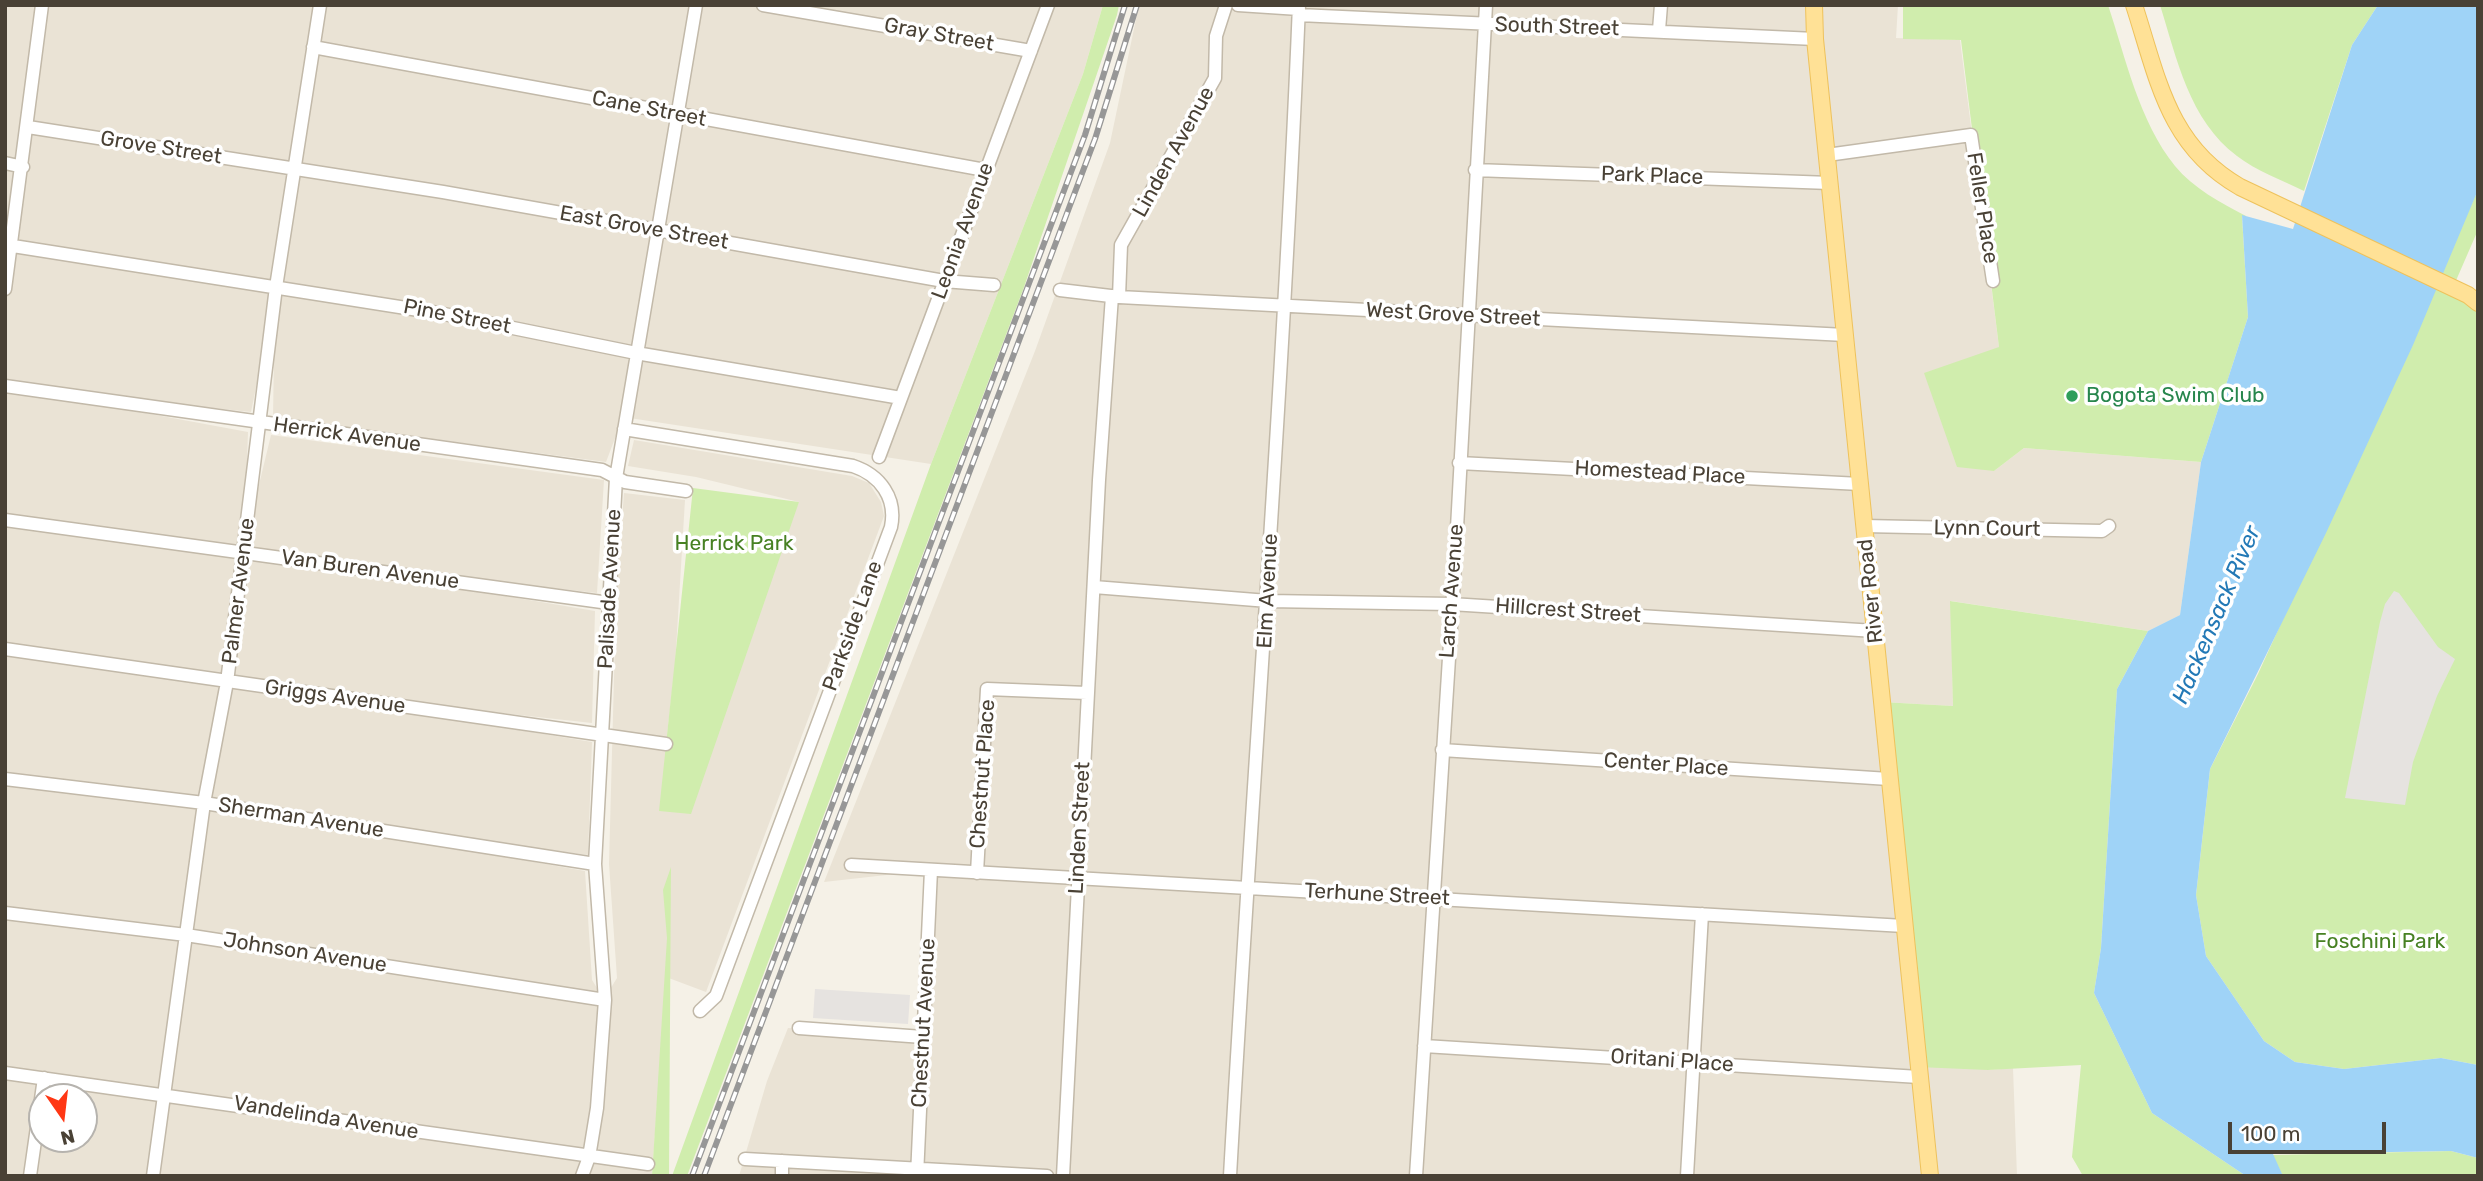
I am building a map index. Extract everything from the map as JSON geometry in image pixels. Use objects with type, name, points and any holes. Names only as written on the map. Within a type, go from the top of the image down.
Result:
[{"type":"main road","name":"River Road","points":[[1814,5],[1815,39],[1930,1176]]},
{"type":"main road","points":[[2134,5],[2165,100],[2187,143],[2222,177],[2460,291],[2478,303]]},
{"type":"street","points":[[5,289],[13,246],[42,5]]},
{"type":"street","name":"Palmer Avenue","points":[[153,1176],[204,803],[227,682],[276,287],[320,5]]},
{"type":"street","name":"Palisade Avenue","points":[[582,1176],[589,1157],[597,1108],[605,1000],[595,864],[616,478],[696,5]]},
{"type":"street","name":"Gray Street","points":[[763,5],[1031,51]]},
{"type":"street","name":"Leonia Avenue","points":[[879,457],[1048,5]]},
{"type":"street","name":"Linden Avenue","points":[[1099,480],[1121,245],[1215,78],[1216,36],[1226,5]]},
{"type":"street","name":"South Street","points":[[1238,5],[1485,25],[1659,30],[1815,39]]},
{"type":"street","name":"Larch Avenue","points":[[1416,1176],[1486,5]]},
{"type":"street","points":[[1659,30],[1661,5]]},
{"type":"street","name":"Elm Avenue","points":[[1230,1176],[1246,888],[1268,601],[1299,9]]},
{"type":"street","name":"Cane Street","points":[[313,47],[985,170]]},
{"type":"street","name":"Grove Street","points":[[28,127],[294,169]]},
{"type":"street","name":"Feller Place","points":[[1827,155],[1972,135],[1993,281]]},
{"type":"street","points":[[5,163],[23,167]]},
{"type":"street","name":"East Grove Street","points":[[294,169],[944,281],[994,285]]},
{"type":"street","name":"Park Place","points":[[1475,170],[1830,183]]},
{"type":"street","name":"Pine Street","points":[[13,246],[444,314],[636,353],[901,398]]},
{"type":"street","name":"West Grove Street","points":[[1060,290],[1116,297],[1845,335]]},
{"type":"street","name":"Herrick Avenue","points":[[5,386],[602,470],[625,482],[686,492]]},
{"type":"street","name":"Parkside Lane","points":[[624,429],[853,466],[880,482],[888,495],[892,513],[891,527],[716,996],[700,1011]]},
{"type":"street","name":"Homestead Place","points":[[1459,463],[1860,484]]},
{"type":"street","name":"Linden Street","points":[[1063,1176],[1099,480]]},
{"type":"street","name":"Van Buren Avenue","points":[[5,520],[609,603]]},
{"type":"street","name":"Lynn Court","points":[[1864,526],[2102,531],[2109,526]]},
{"type":"street","name":"Hillcrest Street","points":[[1094,587],[1268,601],[1451,604],[1875,631]]},
{"type":"street","name":"Griggs Avenue","points":[[5,649],[666,744]]},
{"type":"street","name":"Chestnut Place","points":[[977,873],[987,689],[1087,693]]},
{"type":"street","name":"Center Place","points":[[1442,750],[1889,779]]},
{"type":"street","name":"Sherman Avenue","points":[[5,779],[204,803],[595,864]]},
{"type":"street","name":"Terhune Street","points":[[851,865],[1904,926]]},
{"type":"street","name":"Chestnut Avenue","points":[[918,1172],[931,870]]},
{"type":"street","name":"Johnson Avenue","points":[[5,912],[186,935],[605,1000]]},
{"type":"street","points":[[1687,1176],[1702,914]]},
{"type":"street","points":[[799,1028],[923,1037]]},
{"type":"street","name":"Oritani Place","points":[[1424,1046],[1919,1077]]},
{"type":"street","name":"Vandelinda Avenue","points":[[5,1073],[648,1164]]},
{"type":"street","points":[[30,1176],[44,1078]]},
{"type":"street","points":[[745,1159],[918,1172],[1046,1176]]},
{"type":"street","points":[[782,1161],[782,1176]]},
{"type":"shaded area","points":[[5,5],[1103,5],[1083,74],[931,464],[623,417],[606,462],[273,418],[275,293],[251,412],[5,386]]},
{"type":"shaded area","points":[[1139,5],[1898,5],[1896,38],[1960,40],[1999,347],[1994,471],[2024,448],[2201,462],[2180,615],[2148,631],[1951,601],[1953,706],[1882,702],[1988,1070],[2013,1068],[2017,1176],[739,1176],[767,1081],[788,1028],[923,1037],[931,870],[824,882],[1035,351],[1110,143]]},
{"type":"shaded area","points":[[5,387],[248,432],[244,547],[271,435],[604,480],[597,593],[265,556],[595,611],[592,723],[247,685],[592,742],[588,855],[228,808],[585,871],[592,980],[604,999],[617,978],[609,864],[616,603],[624,493],[685,500],[675,666],[666,744],[799,502],[696,477],[628,466],[634,440],[852,476],[869,483],[881,502],[884,516],[706,992],[666,977],[652,1176],[5,1176]]},
{"type":"shaded area","points":[[2394,591],[2399,593],[2438,647],[2455,659],[2437,696],[2413,762],[2405,805],[2345,798],[2380,622],[2385,604]]},
{"type":"shaded area","points":[[815,989],[910,995],[908,1024],[813,1018]]},
{"type":"green space","points":[[1103,5],[1119,5],[1117,15],[1023,290],[687,1176],[672,1176],[931,464],[1083,74]]},
{"type":"green space","points":[[1903,5],[2108,5],[2143,110],[2163,148],[2175,166],[2190,181],[2246,216],[2242,216],[2248,317],[2201,462],[2024,448],[1994,471],[1957,467],[1924,373],[1999,347],[1961,40],[1903,39]]},
{"type":"green space","points":[[2160,5],[2378,5],[2352,45],[2304,191],[2244,161],[2207,125],[2179,67]]},
{"type":"green space","name":"Foschini Park","points":[[2478,190],[2478,230],[2451,292],[2478,303],[2478,1065],[2441,1058],[2344,1069],[2295,1062],[2264,1041],[2206,956],[2196,895],[2210,769],[2258,674]]},
{"type":"green space","name":"Herrick Park","points":[[693,488],[799,502],[691,814],[659,811]]},
{"type":"green space","points":[[1950,601],[2148,631],[2117,689],[2101,948],[2094,993],[2152,1113],[2246,1176],[2083,1176],[2072,1157],[2081,1065],[1988,1070],[1918,1067],[1882,702],[1953,706]]},
{"type":"green space","points":[[671,867],[669,1176],[652,1176],[667,938],[663,890]]},
{"type":"green space","points":[[2451,1151],[2478,1158],[2478,1176],[2283,1176],[2272,1155]]},
{"type":"water","name":"Hackensack River","points":[[2378,5],[2478,5],[2478,190],[2413,345],[2326,533],[2210,769],[2196,895],[2206,956],[2264,1041],[2295,1062],[2344,1069],[2441,1058],[2478,1065],[2478,1158],[2451,1151],[2273,1154],[2283,1176],[2246,1176],[2152,1113],[2094,993],[2101,948],[2117,689],[2148,631],[2180,615],[2201,462],[2248,317],[2242,215],[2293,229],[2352,45]]},
{"type":"railway","points":[[692,1176],[1085,135],[1125,5]]},
{"type":"railway","points":[[704,1176],[1095,139],[1137,5]]},
{"type":"place","name":"Bogota Swim Club","points":[[2072,396]]}]
